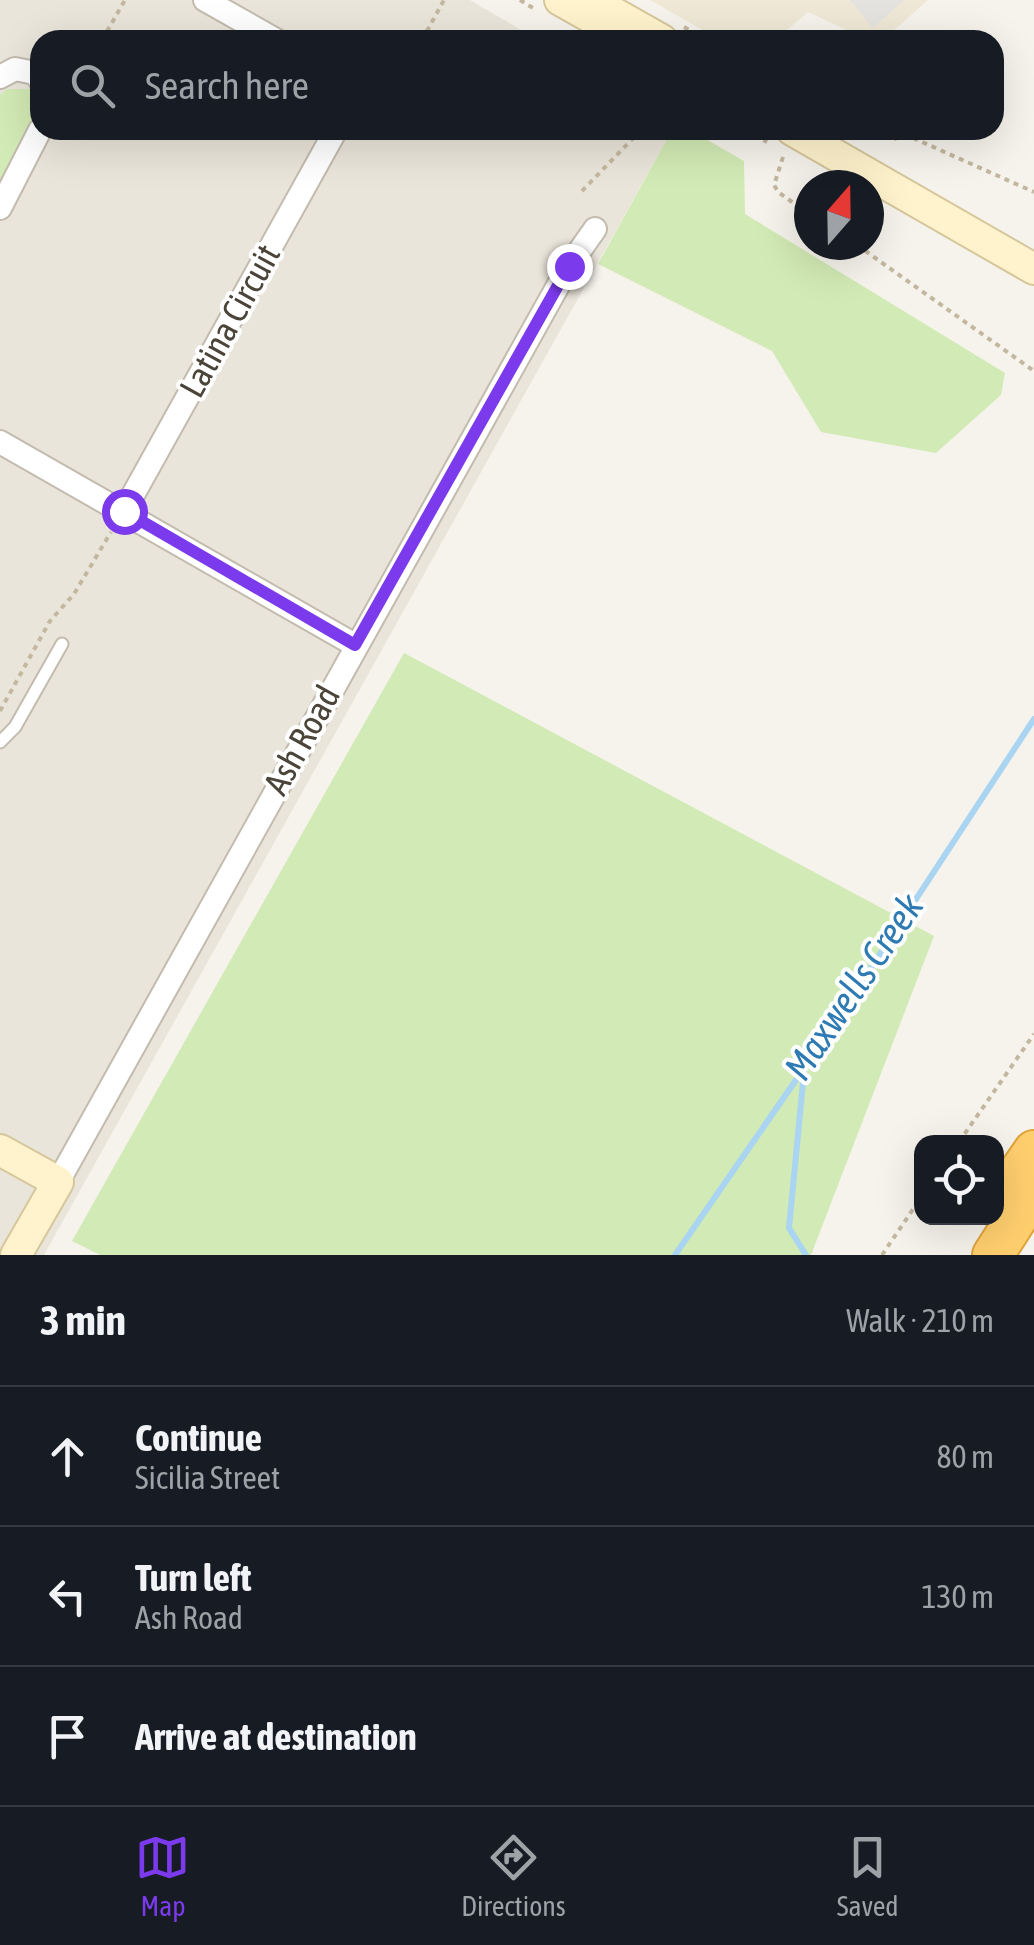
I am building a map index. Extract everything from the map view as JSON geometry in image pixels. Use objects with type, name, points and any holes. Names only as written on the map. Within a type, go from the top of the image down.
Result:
[{"type":"highway","points":[[1004,1194],[1034,1151]]},
{"type":"highway","points":[[993,1255],[1034,1191]]},
{"type":"highway","points":[[963,1255],[983,1225]]},
{"type":"main road","points":[[560,0],[612,30]]},
{"type":"main road","points":[[591,0],[644,30]]},
{"type":"main road","points":[[853,140],[887,151],[1034,250]]},
{"type":"main road","points":[[789,141],[1034,269]]},
{"type":"main road","points":[[0,1150],[58,1182]]},
{"type":"main road","name":"Ash Road","points":[[16,1255],[58,1182]]},
{"type":"street","points":[[205,0],[258,30]]},
{"type":"street","points":[[0,76],[16,69],[30,72]]},
{"type":"street","points":[[0,208],[35,140]]},
{"type":"street","name":"Latina Circuit","points":[[124,511],[330,140]]},
{"type":"street","name":"Ash Road","points":[[58,1182],[355,645],[569,266],[595,229]]},
{"type":"street","points":[[0,442],[355,645]]},
{"type":"lane","points":[[0,742],[15,727],[62,644]]},
{"type":"path","points":[[108,30],[125,0]]},
{"type":"path","points":[[428,30],[444,0]]},
{"type":"path","points":[[582,191],[632,140]]},
{"type":"path","points":[[882,140],[887,151],[899,140]]},
{"type":"path","points":[[918,140],[1034,192]]},
{"type":"path","points":[[789,141],[774,184],[794,203]]},
{"type":"path","points":[[877,260],[1034,371]]},
{"type":"path","points":[[0,711],[50,620],[74,594],[124,511]]},
{"type":"path","points":[[964,1135],[1034,1034]]},
{"type":"path","points":[[882,1255],[914,1208]]},
{"type":"shaded area","points":[[0,0],[470,0],[521,30],[30,30],[30,140],[666,140],[44,1255],[0,1255]]},
{"type":"shaded area","points":[[650,0],[928,0],[894,30],[847,30],[808,12],[787,30],[702,30]]},
{"type":"shaded area","points":[[850,0],[904,0],[873,28]]},
{"type":"green space","points":[[7,89],[30,90],[30,132],[0,186],[0,95]]},
{"type":"green space","points":[[666,140],[707,140],[744,161],[745,214],[794,244],[794,260],[820,260],[1005,373],[1001,395],[936,453],[821,432],[772,351],[598,264]]},
{"type":"green space","points":[[404,653],[934,936],[811,1255],[100,1255],[72,1241]]},
{"type":"waterway","name":"Maxwells Creek","points":[[675,1255],[825,1038],[1034,719]]},
{"type":"waterway","points":[[804,1072],[789,1228],[806,1255]]},
{"type":"route","points":[[124,511],[355,645],[569,266]]}]
